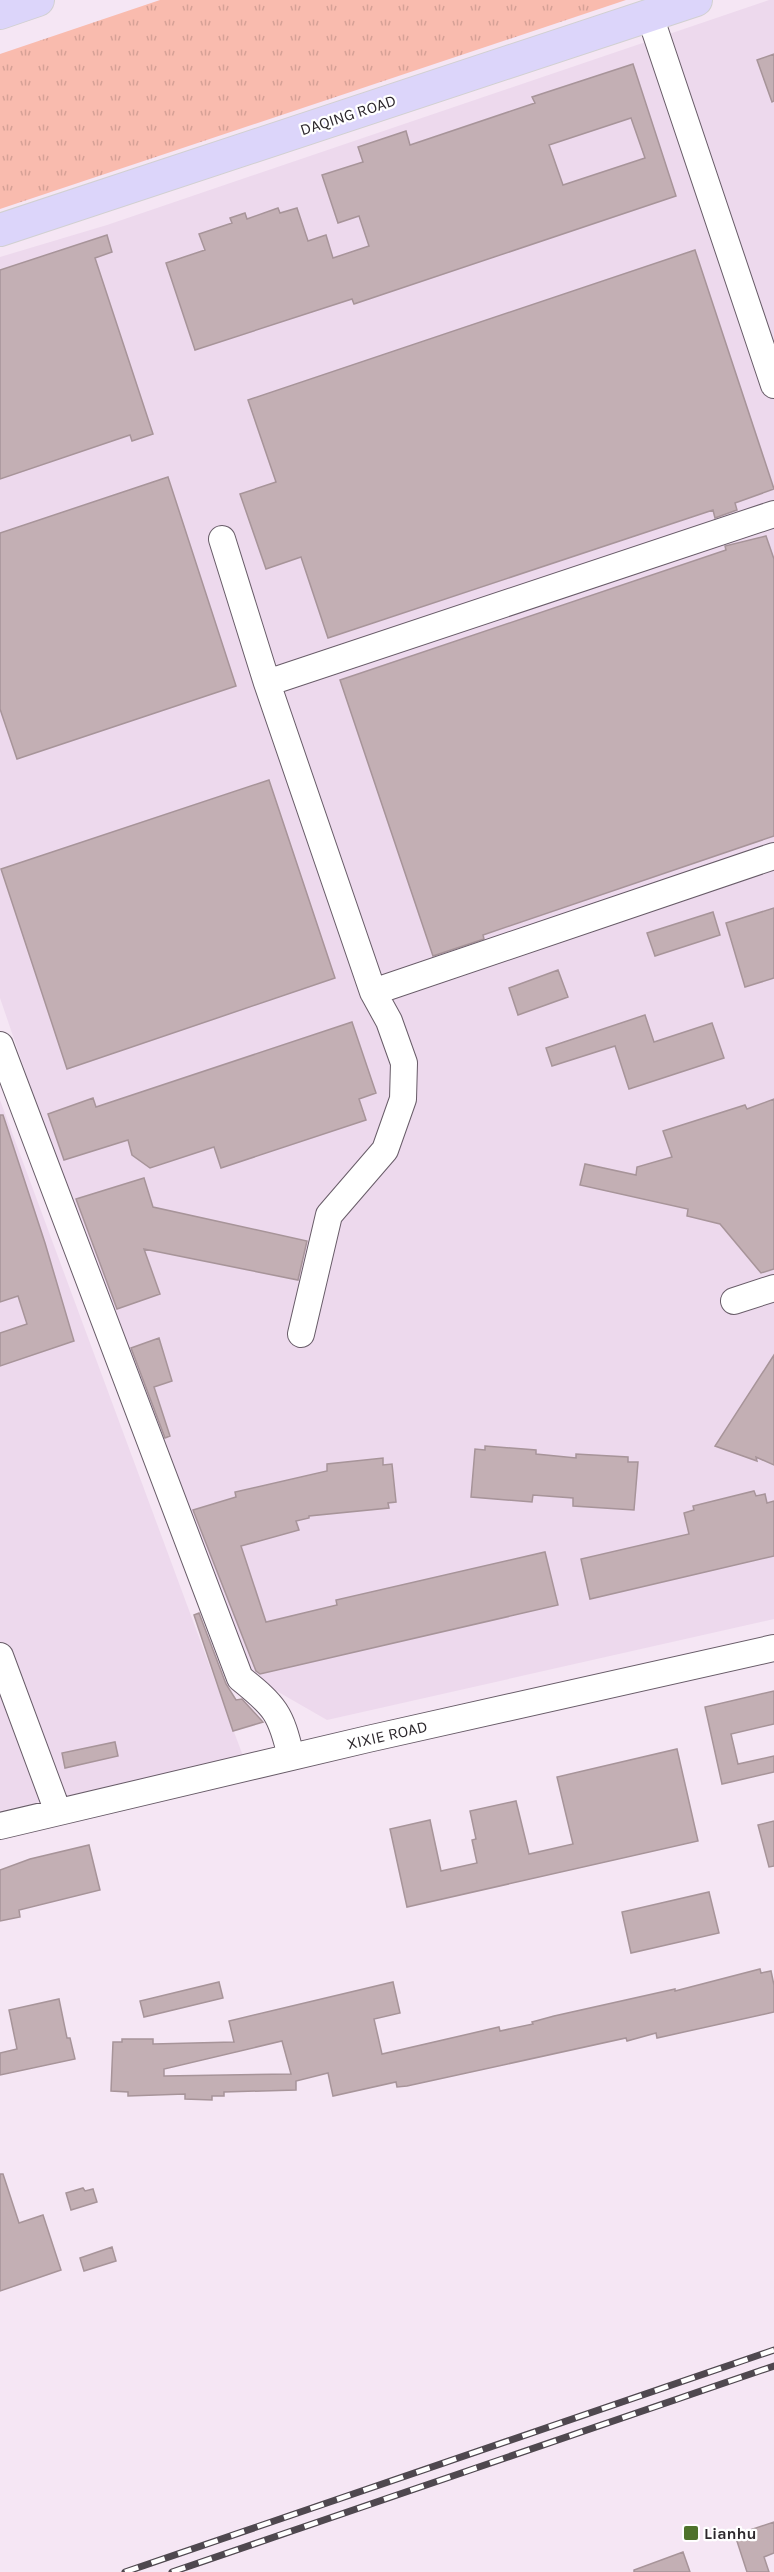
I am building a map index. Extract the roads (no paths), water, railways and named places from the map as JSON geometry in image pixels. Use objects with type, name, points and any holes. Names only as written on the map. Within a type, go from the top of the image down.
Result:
[{"type":"main road","points":[[0,13],[38,0]]},
{"type":"main road","name":"DAQING ROAD","points":[[0,230],[645,12],[696,0]]},
{"type":"street","points":[[645,12],[774,385]]},
{"type":"street","points":[[267,683],[774,514]]},
{"type":"street","points":[[222,538],[267,683],[373,992],[389,1021],[404,1063],[403,1099],[385,1150],[329,1215],[301,1334]]},
{"type":"street","points":[[373,992],[774,856]]},
{"type":"street","points":[[0,1045],[240,1678],[270,1702],[283,1724],[291,1757]]},
{"type":"street","points":[[734,1301],[774,1288]]},
{"type":"street","name":"XIXIE ROAD","points":[[0,1826],[291,1757],[774,1648]]},
{"type":"street","points":[[0,1656],[58,1812]]},
{"type":"railway","points":[[125,2572],[774,2350]]},
{"type":"railway","points":[[172,2572],[774,2366]]},
{"type":"place","name":"Lianhu","points":[[691,2533]]}]
